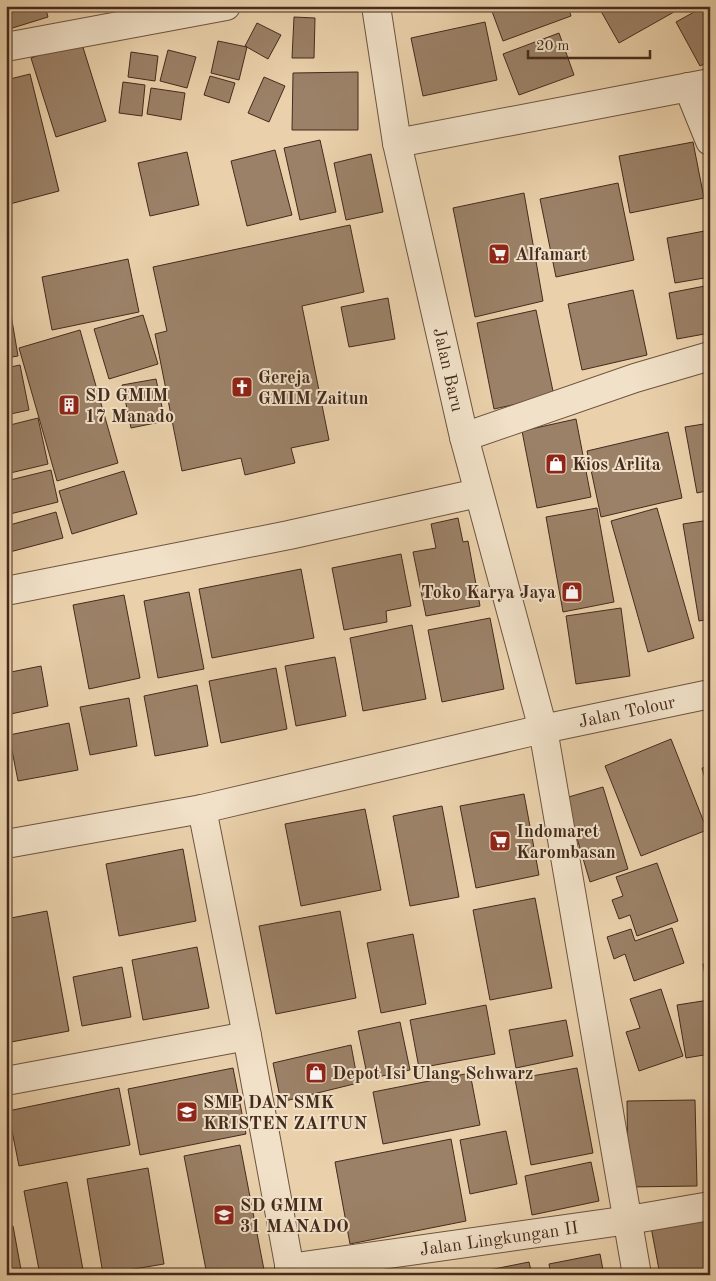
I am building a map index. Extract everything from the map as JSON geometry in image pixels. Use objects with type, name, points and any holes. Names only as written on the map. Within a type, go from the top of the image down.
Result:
[{"type":"street","points":[[6,47],[226,6]]},
{"type":"street","name":"Jalan Baru","points":[[376,6],[397,143],[464,437],[543,729],[637,1275]]},
{"type":"street","points":[[397,143],[699,85],[710,141]]},
{"type":"street","points":[[464,437],[635,378],[710,356]]},
{"type":"street","points":[[6,591],[290,535],[478,493]]},
{"type":"street","name":"Jalan Tolour","points":[[6,844],[202,809],[543,729],[710,694]]},
{"type":"street","points":[[202,809],[247,1036],[290,1271]]},
{"type":"street","points":[[6,1081],[247,1036]]},
{"type":"street","name":"Jalan Lingkungan II","points":[[290,1271],[710,1206]]},
{"type":"building","points":[[6,6],[45,6],[48,17],[6,30]]},
{"type":"building","points":[[490,6],[568,6],[571,16],[503,41]]},
{"type":"building","points":[[598,6],[680,6],[681,8],[619,43]]},
{"type":"building","points":[[705,6],[710,6],[710,61],[700,66],[676,22]]},
{"type":"building","points":[[294,17],[315,18],[314,58],[292,58]]},
{"type":"building","points":[[485,22],[497,80],[423,96],[411,38]]},
{"type":"building","points":[[257,23],[281,35],[268,59],[245,46]]},
{"type":"building","points":[[559,33],[574,75],[519,95],[503,54]]},
{"type":"building","points":[[81,41],[106,121],[56,137],[31,58]]},
{"type":"building","points":[[218,41],[247,47],[239,80],[211,73]]},
{"type":"building","points":[[168,50],[196,57],[187,88],[160,81]]},
{"type":"building","points":[[131,52],[158,56],[155,81],[128,77]]},
{"type":"building","points":[[358,72],[358,130],[292,130],[293,73]]},
{"type":"building","points":[[30,74],[59,191],[6,205],[6,80]]},
{"type":"building","points":[[210,76],[235,83],[229,103],[204,95]]},
{"type":"building","points":[[264,77],[285,86],[269,122],[248,113]]},
{"type":"building","points":[[123,82],[145,85],[142,116],[119,113]]},
{"type":"building","points":[[151,88],[185,93],[181,120],[147,114]]},
{"type":"building","points":[[320,140],[336,212],[300,220],[284,148]]},
{"type":"building","points":[[693,142],[704,198],[630,213],[619,156]]},
{"type":"building","points":[[275,150],[292,215],[247,226],[231,161]]},
{"type":"building","points":[[187,152],[199,205],[150,216],[138,163]]},
{"type":"building","points":[[371,154],[383,212],[346,220],[334,163]]},
{"type":"building","points":[[618,183],[634,260],[556,277],[540,199]]},
{"type":"building","name":"Alfamart","points":[[524,193],[543,301],[475,317],[453,208]]},
{"type":"building","name":"Gereja GMIM Zaitun","points":[[350,225],[364,292],[302,306],[329,440],[291,448],[295,463],[245,475],[241,458],[182,471],[155,334],[167,331],[153,267]]},
{"type":"building","points":[[710,230],[710,277],[675,283],[667,238]]},
{"type":"building","points":[[128,259],[139,312],[52,330],[42,277]]},
{"type":"building","points":[[6,285],[18,356],[6,358]]},
{"type":"building","points":[[710,285],[710,333],[677,339],[669,293]]},
{"type":"building","points":[[633,290],[647,355],[582,370],[568,304]]},
{"type":"building","points":[[388,298],[395,339],[349,347],[341,307]]},
{"type":"building","points":[[536,310],[554,396],[494,409],[477,323]]},
{"type":"building","points":[[143,315],[158,364],[109,379],[94,329]]},
{"type":"building","name":"SD GMIM 17 Manado","points":[[80,330],[118,463],[57,481],[19,348]]},
{"type":"building","points":[[20,365],[29,410],[6,415],[6,368]]},
{"type":"building","points":[[156,379],[165,421],[131,428],[122,385]]},
{"type":"building","points":[[38,418],[48,464],[6,474],[6,426]]},
{"type":"building","name":"Kios Arlita","points":[[576,419],[591,497],[537,508],[522,431]]},
{"type":"building","points":[[710,423],[710,490],[697,493],[685,427]]},
{"type":"building","points":[[668,432],[682,498],[601,517],[587,451]]},
{"type":"building","points":[[51,470],[58,502],[6,515],[6,481]]},
{"type":"building","points":[[124,471],[137,514],[72,534],[59,491]]},
{"type":"building","points":[[597,508],[614,602],[563,612],[546,517]]},
{"type":"building","points":[[657,508],[694,638],[648,652],[611,521]]},
{"type":"building","points":[[56,512],[63,538],[6,553],[6,526]]},
{"type":"building","points":[[458,518],[463,542],[468,541],[480,606],[426,616],[413,552],[436,548],[431,524]]},
{"type":"building","points":[[710,520],[710,619],[699,621],[683,524]]},
{"type":"building","points":[[401,554],[411,606],[386,611],[387,622],[344,630],[332,568]]},
{"type":"building","points":[[301,569],[314,638],[212,658],[199,589]]},
{"type":"building","points":[[189,592],[204,669],[158,678],[144,601]]},
{"type":"building","points":[[124,595],[140,678],[89,689],[73,605]]},
{"type":"building","points":[[621,608],[630,676],[576,684],[566,616]]},
{"type":"building","points":[[490,618],[504,689],[442,702],[428,630]]},
{"type":"building","points":[[412,625],[426,699],[363,711],[350,638]]},
{"type":"building","points":[[335,657],[346,716],[296,726],[285,666]]},
{"type":"building","points":[[41,666],[48,706],[6,715],[6,673]]},
{"type":"building","points":[[276,668],[287,729],[221,743],[209,681]]},
{"type":"building","points":[[197,685],[208,746],[155,756],[144,696]]},
{"type":"building","points":[[129,698],[137,746],[90,755],[80,707]]},
{"type":"building","points":[[69,723],[78,770],[18,781],[9,735]]},
{"type":"building","points":[[671,739],[707,830],[641,856],[605,766]]},
{"type":"building","points":[[710,765],[710,796],[702,768]]},
{"type":"building","points":[[603,787],[628,869],[590,882],[565,798]]},
{"type":"building","name":"Indomaret Karombasan","points":[[524,794],[539,875],[476,888],[460,806]]},
{"type":"building","points":[[442,806],[459,897],[410,906],[393,816]]},
{"type":"building","points":[[365,809],[381,890],[301,906],[285,824]]},
{"type":"building","points":[[183,849],[196,921],[119,936],[106,864]]},
{"type":"building","points":[[657,863],[678,921],[637,936],[630,915],[619,919],[612,900],[623,896],[616,877]]},
{"type":"building","points":[[535,898],[552,988],[490,1000],[473,910]]},
{"type":"building","points":[[47,911],[69,1031],[6,1043],[6,919]]},
{"type":"building","points":[[340,911],[356,998],[276,1014],[259,926]]},
{"type":"building","points":[[672,928],[684,963],[634,981],[625,954],[614,959],[607,937],[631,929],[635,941]]},
{"type":"building","points":[[413,934],[426,1004],[381,1013],[367,943]]},
{"type":"building","points":[[197,947],[209,1008],[143,1020],[132,960]]},
{"type":"building","points":[[710,963],[710,1054],[686,1058],[677,1005],[709,1000],[703,964]]},
{"type":"building","points":[[122,967],[131,1017],[82,1026],[73,977]]},
{"type":"building","points":[[661,989],[683,1056],[639,1071],[626,1032],[640,1028],[630,999]]},
{"type":"building","points":[[486,1005],[495,1054],[419,1068],[410,1020]]},
{"type":"building","points":[[566,1020],[573,1056],[516,1068],[509,1030]]},
{"type":"building","points":[[400,1022],[410,1070],[368,1079],[358,1031]]},
{"type":"building","name":"Depot Isi Ulang Schwarz","points":[[351,1045],[358,1083],[281,1102],[273,1063]]},
{"type":"building","name":"SMP DAN SMK KRISTEN ZAITUN","points":[[233,1068],[246,1134],[140,1155],[128,1089]]},
{"type":"building","points":[[577,1068],[593,1153],[531,1165],[515,1079]]},
{"type":"building","points":[[470,1073],[480,1125],[383,1144],[373,1092]]},
{"type":"building","points":[[119,1088],[130,1145],[19,1166],[8,1111]]},
{"type":"building","points":[[695,1100],[697,1186],[628,1187],[627,1101]]},
{"type":"building","points":[[506,1131],[517,1184],[470,1194],[460,1140]]},
{"type":"building","points":[[451,1139],[466,1221],[350,1244],[335,1162]]},
{"type":"building","name":"SD GMIM 31 MANADO","points":[[240,1145],[265,1275],[207,1275],[184,1156]]},
{"type":"building","points":[[591,1162],[599,1201],[532,1215],[525,1176]]},
{"type":"building","points":[[148,1168],[164,1264],[103,1274],[87,1179]]},
{"type":"building","points":[[67,1182],[84,1275],[40,1275],[24,1191]]},
{"type":"building","points":[[710,1215],[710,1275],[660,1275],[651,1227]]},
{"type":"building","points":[[13,1226],[22,1275],[6,1275],[6,1227]]},
{"type":"building","points":[[600,1254],[604,1275],[551,1275],[549,1264]]},
{"type":"building","points":[[529,1262],[532,1275],[485,1275],[484,1271]]},
{"type":"place","name":"Alfamart","points":[[499,254]]},
{"type":"place","name":"Gereja GMIM Zaitun","points":[[242,387]]},
{"type":"place","name":"SD GMIM 17 Manado","points":[[69,405]]},
{"type":"place","name":"Kios Arlita","points":[[556,464]]},
{"type":"place","name":"Toko Karya Jaya","points":[[572,592]]},
{"type":"place","name":"Indomaret Karombasan","points":[[500,841]]},
{"type":"place","name":"Depot Isi Ulang Schwarz","points":[[316,1073]]},
{"type":"place","name":"SMP DAN SMK KRISTEN ZAITUN","points":[[187,1112]]},
{"type":"place","name":"SD GMIM 31 MANADO","points":[[224,1215]]}]
